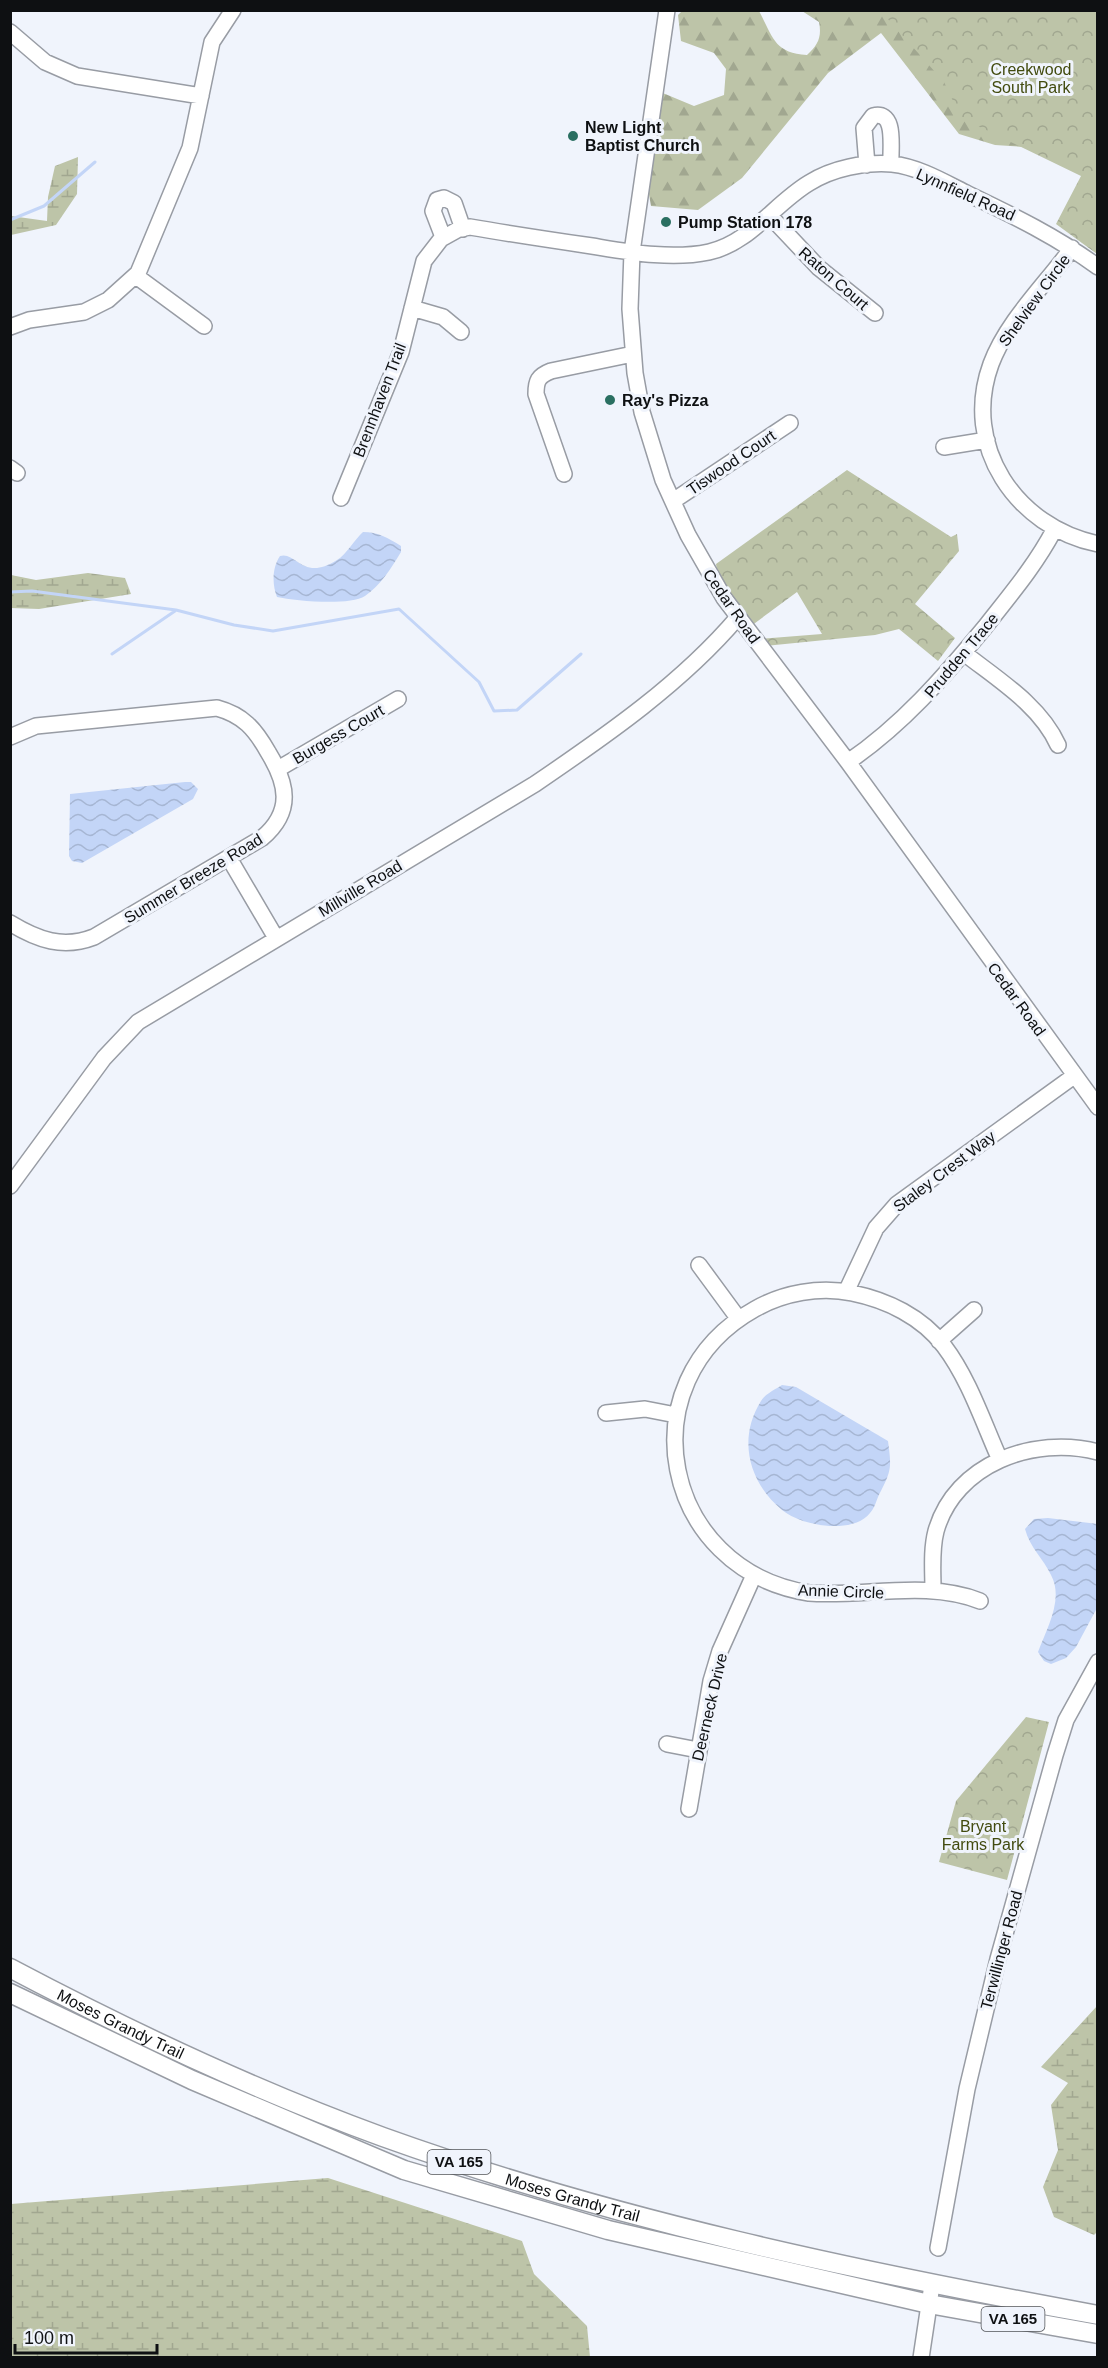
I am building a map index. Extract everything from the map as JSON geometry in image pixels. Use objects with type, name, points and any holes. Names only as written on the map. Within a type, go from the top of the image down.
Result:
[{"type":"main road","name":"Moses Grandy Trail","points":[[10,1968],[210,2068],[383,2137],[560,2194],[821,2261],[932,2285],[1098,2315]]},
{"type":"main road","name":"Moses Grandy Trail","points":[[10,1993],[192,2080],[404,2170],[608,2230],[929,2304],[1098,2334]]},
{"type":"street","points":[[10,327],[29,320],[84,312],[108,300],[136,276],[146,260],[190,148],[213,42],[233,10]]},
{"type":"street","name":"Cedar Road","points":[[667,10],[632,252],[630,309],[633,354],[649,440],[673,501],[709,575],[848,762],[1098,1107]]},
{"type":"street","points":[[10,32],[45,62],[77,76],[201,96]]},
{"type":"street","points":[[867,165],[864,128],[873,116],[880,114],[886,117],[890,124],[891,164]]},
{"type":"street","name":"Lynnfield Road","points":[[632,252],[681,255],[712,251],[741,238],[796,192],[823,175],[867,165],[891,164],[937,178],[1025,220],[1072,248],[1098,267]]},
{"type":"street","points":[[443,237],[433,211],[437,200],[444,198],[454,203],[463,229]]},
{"type":"street","name":"Raton Court","points":[[769,215],[819,268],[875,313]]},
{"type":"street","name":"Brennhaven Trail","points":[[340,498],[400,352],[424,261],[443,237],[470,227],[632,252]]},
{"type":"street","name":"Shelview Circle","points":[[1072,248],[1002,340],[991,364],[984,398],[987,440],[992,456],[1011,492],[1038,519],[1054,530],[1078,540],[1098,544]]},
{"type":"street","points":[[136,276],[204,326]]},
{"type":"street","points":[[412,308],[443,317],[461,332]]},
{"type":"street","points":[[564,474],[536,394],[536,382],[541,375],[551,371],[633,354]]},
{"type":"street","name":"Tiswood Court","points":[[673,501],[790,423]]},
{"type":"street","points":[[944,447],[987,440]]},
{"type":"street","name":"Prudden Trace","points":[[848,762],[900,722],[964,653],[1032,569],[1054,530]]},
{"type":"street","name":"Millville Road","points":[[10,1186],[104,1058],[130,1029],[154,1011],[513,797],[559,767],[691,666],[738,617]]},
{"type":"street","points":[[964,653],[1011,689],[1050,728],[1058,745]]},
{"type":"street","name":"Burgess Court","points":[[278,769],[398,699]]},
{"type":"street","name":"Summer Breeze Road","points":[[10,737],[36,726],[217,708],[242,718],[251,726],[282,777],[284,797],[278,821],[262,838],[109,930],[83,941],[70,943],[46,941],[10,923]]},
{"type":"street","points":[[229,858],[276,938]]},
{"type":"street","name":"Staley Crest Way","points":[[846,1292],[876,1228],[897,1204],[1074,1076]]},
{"type":"street","points":[[699,1264],[738,1318]]},
{"type":"street","name":"Annie Circle","points":[[980,1601],[960,1593],[933,1590],[809,1593],[791,1590],[754,1575],[732,1562],[711,1541],[691,1511],[675,1458],[676,1415],[688,1379],[707,1348],[738,1318],[780,1298],[809,1291],[846,1292],[896,1307],[925,1326],[939,1341],[966,1383],[1000,1460]]},
{"type":"street","points":[[939,1341],[974,1310]]},
{"type":"street","points":[[606,1413],[645,1409],[676,1415]]},
{"type":"street","points":[[933,1590],[932,1555],[941,1516],[967,1480],[1000,1460],[1022,1452],[1045,1448],[1083,1449],[1098,1452]]},
{"type":"street","name":"Deerneck Drive","points":[[689,1809],[698,1750],[720,1651],[754,1575]]},
{"type":"street","name":"Terwillinger Road","points":[[938,2248],[976,2043],[998,1959],[1054,1755],[1066,1720],[1098,1662]]},
{"type":"street","points":[[667,1744],[698,1750]]},
{"type":"street","points":[[921,2358],[932,2285]]},
{"type":"green space","points":[[682,11],[759,11],[772,36],[781,47],[796,54],[807,55],[818,40],[820,27],[819,22],[802,11],[1097,11],[1052,149],[995,145],[959,134],[881,33],[828,73],[742,178],[698,210],[651,206],[643,160],[658,91],[694,106],[724,95],[726,69],[714,53],[681,41],[678,15]]},
{"type":"green space","name":"Creekwood South Park","points":[[893,11],[1097,11],[1097,254],[1056,224],[1081,176],[961,118],[944,82],[886,17]]},
{"type":"green space","points":[[78,157],[77,194],[56,225],[11,235],[11,216],[47,221],[48,197],[55,166]]},
{"type":"green space","points":[[847,470],[951,537],[957,534],[959,551],[915,604],[955,638],[938,661],[899,629],[875,635],[765,646],[759,639],[822,634],[797,592],[751,626],[718,577],[716,564]]},
{"type":"green space","points":[[88,573],[125,578],[131,594],[39,609],[11,608],[11,575],[36,580]]},
{"type":"green space","name":"Bryant Farms Park","points":[[1026,1717],[1049,1722],[1007,1880],[939,1862],[956,1801]]},
{"type":"green space","points":[[1097,2006],[1098,2231],[1094,2235],[1054,2217],[1043,2187],[1058,2150],[1051,2105],[1068,2083],[1041,2067]]},
{"type":"green space","points":[[328,2178],[522,2241],[534,2274],[587,2326],[590,2357],[11,2357],[11,2204]]},
{"type":"water","points":[[363,532],[383,536],[401,546],[401,552],[390,570],[365,596],[335,602],[277,597],[274,576],[275,566],[280,556],[286,556],[308,567],[325,566],[341,557]]},
{"type":"water","points":[[191,782],[198,789],[193,799],[82,863],[72,861],[69,856],[70,794]]},
{"type":"water","points":[[782,1385],[796,1387],[888,1441],[890,1465],[888,1476],[873,1510],[862,1520],[852,1524],[827,1526],[801,1520],[782,1510],[761,1487],[750,1460],[748,1445],[750,1430],[754,1415],[763,1398]]},
{"type":"water","points":[[1048,1518],[1098,1524],[1097,1608],[1076,1647],[1066,1658],[1051,1664],[1044,1661],[1038,1652],[1053,1613],[1055,1584],[1030,1542],[1025,1529],[1034,1519]]},
{"type":"waterway","points":[[10,220],[44,206],[95,162]]},
{"type":"waterway","points":[[10,592],[32,591],[176,610],[234,625],[273,631],[399,609],[479,682],[494,711],[517,710],[581,654]]},
{"type":"waterway","points":[[112,654],[175,611]]},
{"type":"place","name":"New Light Baptist Church","points":[[573,136]]},
{"type":"place","name":"Pump Station 178","points":[[666,222]]},
{"type":"place","name":"Ray's Pizza","points":[[610,400]]}]
